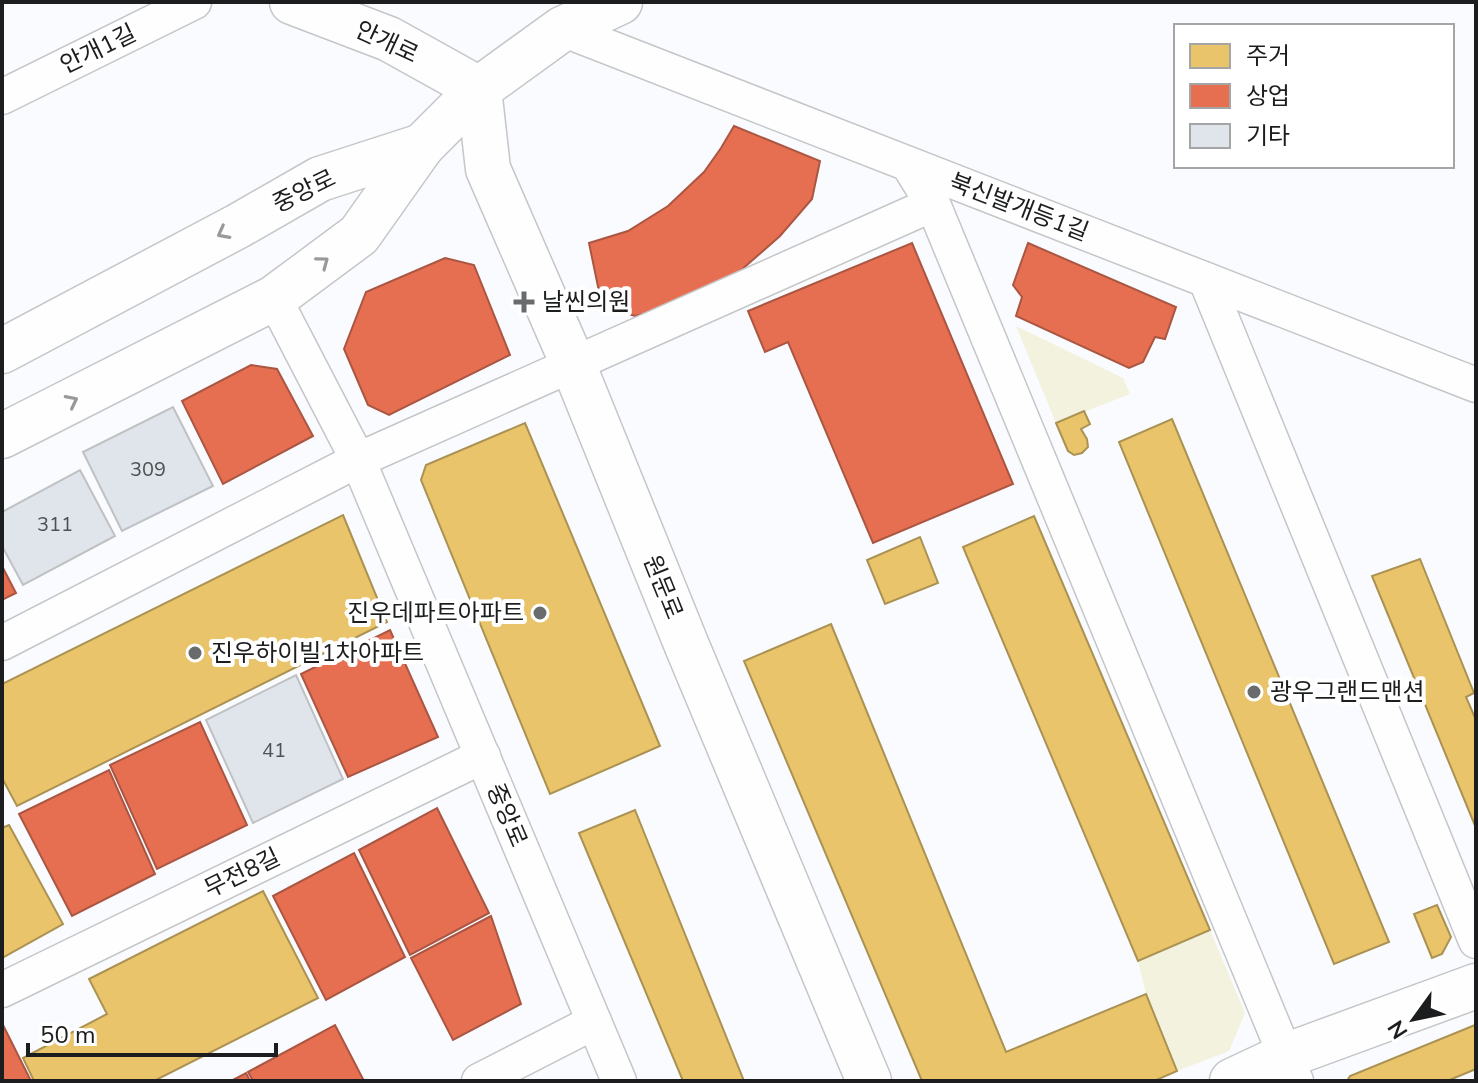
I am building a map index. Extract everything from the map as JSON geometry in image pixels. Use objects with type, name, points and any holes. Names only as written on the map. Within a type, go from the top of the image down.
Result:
[{"type":"street","name":"안개1길","points":[[2,97],[194,2]]},
{"type":"street","name":"안개로","points":[[292,2],[389,39],[479,89]]},
{"type":"street","points":[[2,436],[274,298],[359,235],[422,146],[479,89],[562,29],[620,2]]},
{"type":"street","name":"북신발개등1길","points":[[562,29],[1476,385]]},
{"type":"street","name":"원문로","points":[[479,89],[488,169],[573,364],[869,1081]]},
{"type":"street","name":"중앙로","points":[[2,351],[320,179],[422,146]]},
{"type":"street","points":[[908,164],[933,204],[1290,1068]]},
{"type":"street","points":[[2,643],[358,460],[933,204]]},
{"type":"street","points":[[1206,280],[1476,941]]},
{"type":"street","name":"중앙로","points":[[274,298],[358,460],[619,1081]]},
{"type":"street","name":"무전8길","points":[[2,990],[483,756]]},
{"type":"street","points":[[1232,1081],[1290,1068],[1476,986]]},
{"type":"street","points":[[479,1081],[594,1022]]},
{"type":"green space","points":[[1016,326],[1123,378],[1130,394],[1056,423]]},
{"type":"green space","points":[[1210,930],[1245,1013],[1229,1051],[1177,1071],[1146,994],[1138,961]]},
{"type":"building: 주거","points":[[1084,411],[1090,424],[1081,429],[1088,447],[1074,455],[1068,451],[1056,423]]},
{"type":"building: 주거","name":"광우그랜드맨션","points":[[1172,419],[1389,942],[1334,964],[1119,442]]},
{"type":"building: 주거","name":"진우데파트아파트","points":[[525,423],[660,746],[550,794],[421,480],[426,465]]},
{"type":"building: 주거","name":"진우하이빌1차아파트","points":[[343,515],[387,622],[17,806],[2,778],[2,684]]},
{"type":"building: 주거","points":[[1034,516],[1210,930],[1138,961],[963,547]]},
{"type":"building: 주거","points":[[920,537],[938,583],[885,604],[867,560]]},
{"type":"building: 주거","points":[[1420,559],[1474,693],[1466,697],[1476,720],[1476,828],[1372,576]]},
{"type":"building: 주거","points":[[831,624],[1006,1052],[1146,994],[1177,1071],[1154,1081],[922,1081],[744,661]]},
{"type":"building: 주거","points":[[635,810],[744,1081],[683,1081],[579,833]]},
{"type":"building: 주거","points":[[9,825],[63,924],[2,958],[2,828]]},
{"type":"building: 주거","points":[[263,891],[318,998],[154,1081],[34,1081],[23,1058],[107,1014],[89,979]]},
{"type":"building: 주거","points":[[1437,905],[1451,937],[1442,954],[1432,958],[1414,914]]},
{"type":"building: 주거","points":[[1475,1025],[1476,1069],[1447,1081],[1347,1081],[1350,1076]]},
{"type":"building: 상업","points":[[734,126],[820,161],[812,199],[780,236],[739,272],[689,302],[635,316],[602,306],[589,243],[628,231],[668,206],[704,172]]},
{"type":"building: 상업","points":[[912,243],[1013,484],[873,543],[788,342],[765,352],[748,311]]},
{"type":"building: 상업","points":[[1028,243],[1176,307],[1165,339],[1155,337],[1143,362],[1129,368],[1016,316],[1022,297],[1013,285]]},
{"type":"building: 상업","points":[[445,258],[474,265],[510,355],[389,415],[368,405],[344,349],[366,292]]},
{"type":"building: 상업","points":[[251,365],[277,369],[313,436],[223,484],[182,401]]},
{"type":"building: 상업","points":[[2,566],[16,593],[2,600]]},
{"type":"building: 상업","points":[[390,630],[438,737],[348,777],[301,674]]},
{"type":"building: 상업","points":[[200,722],[247,825],[157,869],[110,765]]},
{"type":"building: 상업","points":[[109,770],[155,874],[72,916],[19,814]]},
{"type":"building: 상업","points":[[437,808],[489,913],[410,955],[359,850]]},
{"type":"building: 상업","points":[[354,853],[405,957],[326,1000],[273,896]]},
{"type":"building: 상업","points":[[491,916],[521,1004],[453,1040],[411,958]]},
{"type":"building: 상업","points":[[2,1023],[31,1081],[2,1081]]},
{"type":"building: 상업","points":[[335,1025],[364,1081],[253,1081],[248,1072]]},
{"type":"building: 상업","points":[[246,1073],[250,1081],[231,1081]]},
{"type":"building: 기타","points":[[173,407],[213,486],[122,531],[83,452]]},
{"type":"building: 기타","points":[[80,470],[115,536],[23,585],[2,546],[2,512]]},
{"type":"building: 기타","points":[[296,675],[343,779],[253,823],[206,720]]},
{"type":"place","name":"날씬의원","points":[[524,302]]},
{"type":"place","name":"진우데파트아파트","points":[[540,613]]},
{"type":"place","name":"진우하이빌1차아파트","points":[[195,653]]},
{"type":"place","name":"광우그랜드맨션","points":[[1254,692]]}]
